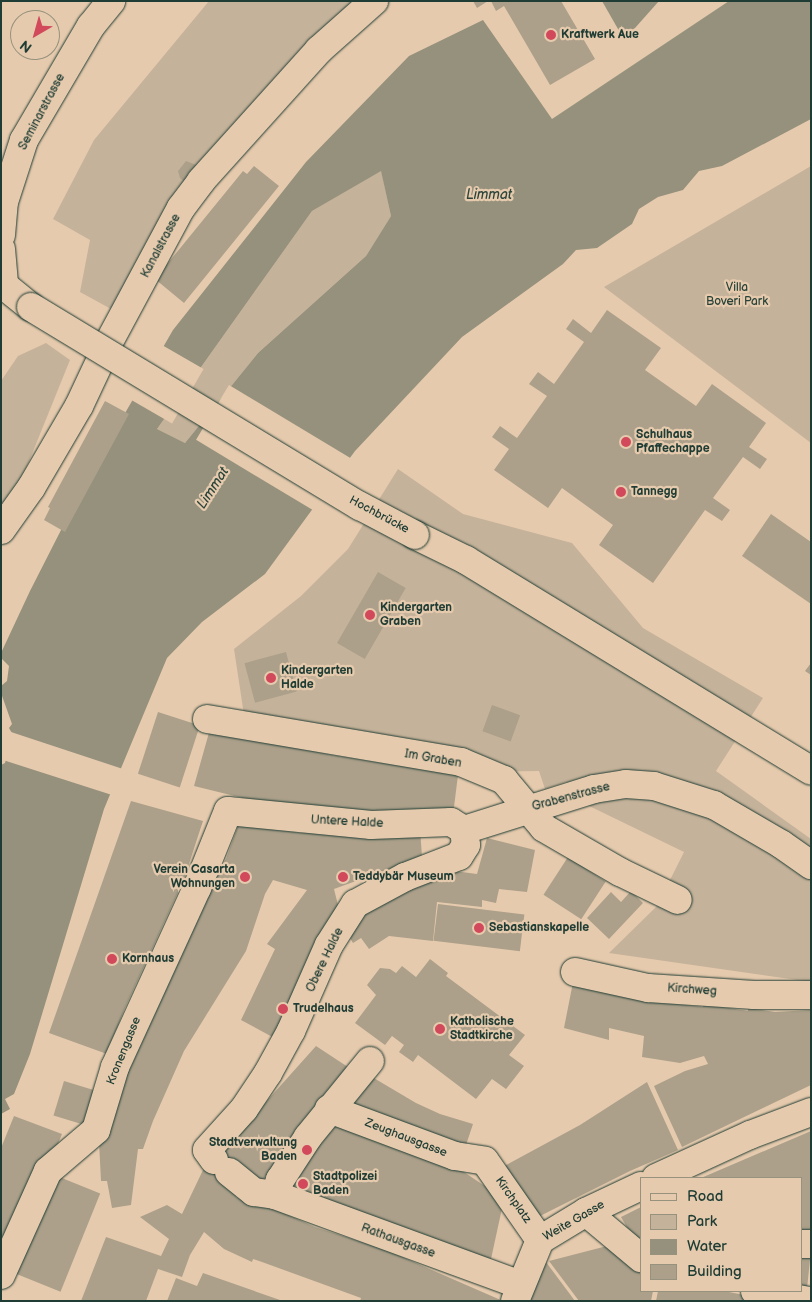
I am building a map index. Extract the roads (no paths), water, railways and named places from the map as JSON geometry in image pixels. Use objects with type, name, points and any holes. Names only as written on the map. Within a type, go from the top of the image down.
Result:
[{"type":"street","name":"Seminarstrasse","points":[[1,235],[4,202],[24,140],[91,26],[111,1]]},
{"type":"street","name":"Kanalstrasse","points":[[1,530],[31,488],[79,406],[109,342],[181,208],[208,174],[319,50],[374,1]]},
{"type":"street","points":[[1,249],[2,287]]},
{"type":"street","name":"Hochbrücke","points":[[2,287],[31,307],[360,506],[466,560],[811,771]]},
{"type":"street","name":"Im Graben","points":[[207,719],[461,762],[504,780],[544,828],[620,872],[678,900]]},
{"type":"street","name":"Grabenstrasse","points":[[464,830],[527,809],[594,790],[626,784],[654,786],[714,804],[781,844],[811,865]]},
{"type":"street","name":"Untere Halde","points":[[228,811],[370,825],[451,822],[464,830]]},
{"type":"street","name":"Kronengasse","points":[[1,1275],[48,1171],[96,1130],[115,1067],[197,888],[228,811]]},
{"type":"street","name":"Obere Halde","points":[[275,1195],[254,1192],[222,1166],[206,1150],[244,1108],[268,1073],[291,1031],[329,945],[355,904],[405,877],[459,856],[466,844],[464,830]]},
{"type":"street","name":"Kirchweg","points":[[575,972],[648,988],[754,995],[811,995]]},
{"type":"street","points":[[275,1195],[280,1180],[329,1109],[370,1061]]},
{"type":"street","name":"Zeughausgasse","points":[[329,1109],[455,1156],[485,1161]]},
{"type":"street","points":[[658,1177],[750,1135],[811,1112]]},
{"type":"street","name":"Kirchplatz","points":[[485,1161],[540,1240]]},
{"type":"street","name":"Weite Gasse","points":[[518,1293],[540,1240],[586,1212],[640,1186]]},
{"type":"street","name":"Rathausgasse","points":[[275,1195],[518,1293]]},
{"type":"street","points":[[586,1212],[640,1258]]},
{"type":"street","points":[[760,1292],[809,1301]]},
{"type":"water","points":[[602,1],[659,1],[635,28],[622,36]]},
{"type":"water","name":"Limmat","points":[[729,1],[811,1],[811,119],[722,166],[699,171],[683,190],[658,197],[639,209],[632,224],[597,248],[576,250],[563,264],[462,337],[355,451],[265,574],[202,622],[167,658],[104,809],[30,1054],[14,1094],[5,1099],[10,1109],[1,1114],[1,765],[5,763],[13,735],[9,728],[12,724],[1,693],[1,686],[7,681],[9,666],[1,658],[1,653],[87,479],[173,330],[306,162],[409,56],[483,20],[552,119]],"holes":[[[381,171],[391,216],[366,256],[258,353],[185,443],[157,429],[312,211]]]},
{"type":"place","name":"Kraftwerk Aue","points":[[551,35]]},
{"type":"place","name":"Schulhaus Pfaffechappe","points":[[626,442]]},
{"type":"place","name":"Tannegg","points":[[621,492]]},
{"type":"place","name":"Kindergarten Graben","points":[[370,615]]},
{"type":"place","name":"Kindergarten Halde","points":[[271,678]]},
{"type":"place","name":"Verein Casarta Wohnungen","points":[[245,877]]},
{"type":"place","name":"Teddybär Museum","points":[[343,877]]},
{"type":"place","name":"Sebastianskapelle","points":[[479,928]]},
{"type":"place","name":"Kornhaus","points":[[112,959]]},
{"type":"place","name":"Trudelhaus","points":[[283,1009]]},
{"type":"place","name":"Katholische Stadtkirche","points":[[440,1029]]},
{"type":"place","name":"Stadtverwaltung Baden","points":[[307,1150]]},
{"type":"place","name":"Stadtpolizei Baden","points":[[303,1184]]},
{"type":"park label","name":"Villa Boveri Park","points":[[737,295]]}]
